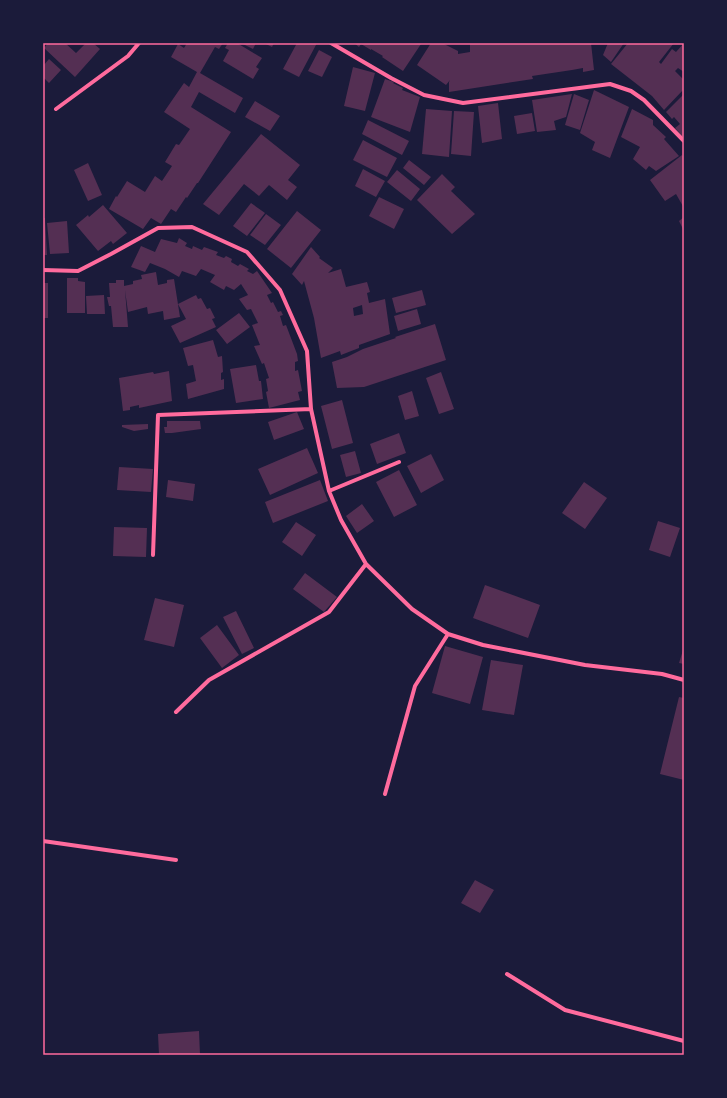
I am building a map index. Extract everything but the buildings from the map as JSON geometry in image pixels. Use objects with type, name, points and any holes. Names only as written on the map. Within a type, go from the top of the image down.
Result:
[{"type":"street","points":[[56,109],[128,56],[139,43]]},
{"type":"street","points":[[331,43],[391,78],[424,95],[463,103],[610,84],[631,91],[644,100],[684,141]]},
{"type":"street","points":[[43,270],[78,271],[158,228],[192,227],[247,252],[280,290],[307,351],[311,409],[329,491],[341,520],[366,564],[412,609],[448,634],[483,645],[585,665],[662,674],[684,680]]},
{"type":"street","points":[[153,555],[158,415],[311,409]]},
{"type":"street","points":[[329,491],[399,462]]},
{"type":"street","points":[[176,712],[209,680],[329,612],[366,564]]},
{"type":"street","points":[[385,794],[415,686],[448,634]]},
{"type":"street","points":[[43,841],[176,860]]},
{"type":"street","points":[[507,974],[565,1010],[684,1041]]}]
